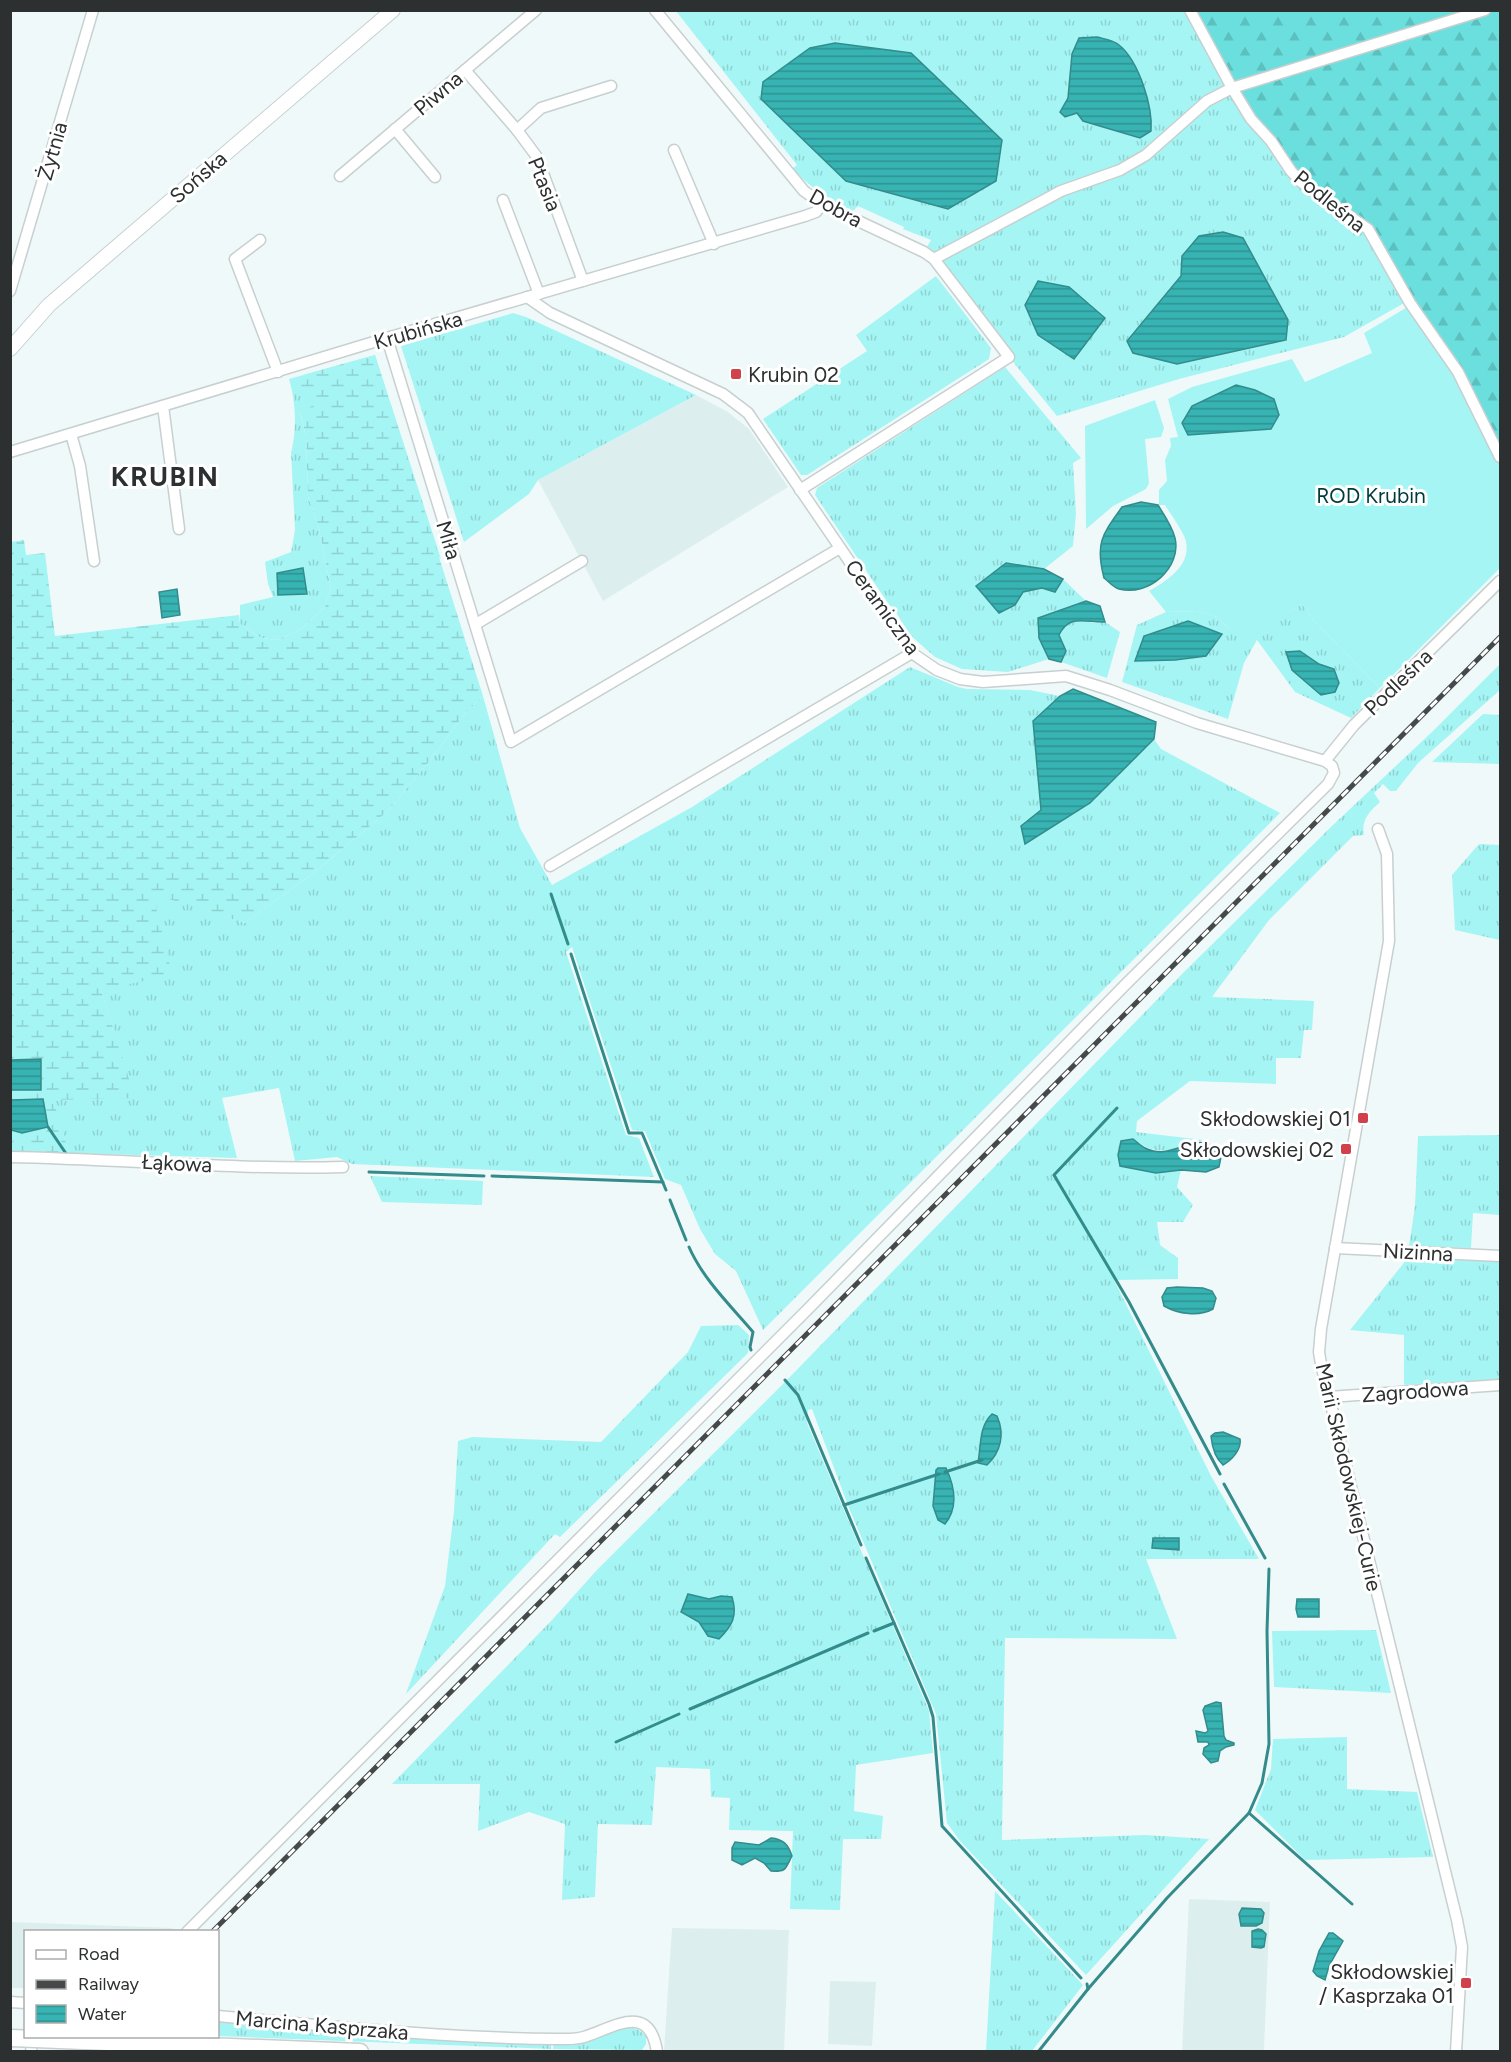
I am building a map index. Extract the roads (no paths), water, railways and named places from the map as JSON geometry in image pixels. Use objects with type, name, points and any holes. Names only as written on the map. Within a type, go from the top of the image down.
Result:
[{"type":"main road","name":"Marcina Kasprzaka","points":[[10,2038],[360,2052]]},
{"type":"street","name":"Żytnia","points":[[10,291],[93,10]]},
{"type":"street","name":"Sońska","points":[[12,345],[49,305],[393,10]]},
{"type":"street","name":"Piwna","points":[[340,176],[536,10]]},
{"type":"street","name":"Dobra","points":[[655,10],[802,189],[822,204],[934,259],[1009,357],[800,490]]},
{"type":"street","name":"Podleśna","points":[[1190,10],[1251,119],[1271,141],[1301,182],[1368,229],[1410,303],[1458,372],[1500,457]]},
{"type":"street","points":[[934,259],[1061,191],[1120,170],[1146,154],[1207,101],[1232,88],[1485,10]]},
{"type":"street","name":"Ptasia","points":[[465,70],[517,130],[537,157],[583,281]]},
{"type":"street","points":[[517,130],[541,108],[611,86]]},
{"type":"street","points":[[395,129],[435,177]]},
{"type":"street","points":[[674,150],[714,244]]},
{"type":"street","points":[[503,200],[539,294]]},
{"type":"street","name":"Krubińska","points":[[10,453],[387,338],[714,244],[816,212],[822,204]]},
{"type":"street","points":[[260,240],[235,259],[278,372]]},
{"type":"street","name":"Ceramiczna","points":[[527,297],[559,318],[723,394],[748,413],[912,653],[937,670],[960,679],[983,682],[1066,676],[1205,725],[1325,760]]},
{"type":"street","name":"Miła","points":[[387,338],[511,742],[840,548]]},
{"type":"street","points":[[163,406],[179,529]]},
{"type":"street","points":[[71,434],[80,466],[94,561]]},
{"type":"street","points":[[476,624],[582,561]]},
{"type":"street","name":"Podleśna","points":[[1325,760],[1354,725],[1500,581]]},
{"type":"street","points":[[550,866],[912,653]]},
{"type":"street","points":[[189,1930],[810,1307],[1126,984],[1328,784],[1334,771],[1325,760]]},
{"type":"street","name":"Marii Skłodowskiej-Curie","points":[[1378,829],[1387,854],[1389,941],[1319,1352],[1457,1920],[1462,1947],[1456,2052]]},
{"type":"street","name":"Łąkowa","points":[[10,1157],[81,1158],[250,1167],[343,1167]]},
{"type":"street","name":"Nizinna","points":[[1335,1248],[1500,1256]]},
{"type":"street","name":"Zagrodowa","points":[[1329,1397],[1500,1385]]},
{"type":"street","name":"Marcina Kasprzaka","points":[[219,2016],[454,2036],[553,2039],[575,2039],[614,2024],[629,2021],[639,2022],[648,2027],[653,2033],[657,2052]]},
{"type":"water","points":[[1097,37],[1119,45],[1133,62],[1138,73],[1147,97],[1151,121],[1151,131],[1140,138],[1083,121],[1077,113],[1065,117],[1060,112],[1068,98],[1072,54],[1079,38]]},
{"type":"water","points":[[835,43],[911,53],[1002,140],[996,181],[948,209],[846,181],[761,99],[763,82],[810,48]]},
{"type":"water","points":[[1223,232],[1243,238],[1288,320],[1286,340],[1177,364],[1133,353],[1127,341],[1181,276],[1182,256],[1199,236]]},
{"type":"water","points":[[1038,281],[1069,287],[1105,318],[1074,359],[1038,335],[1025,305]]},
{"type":"water","points":[[1236,385],[1255,390],[1274,399],[1279,415],[1271,429],[1188,435],[1182,423],[1192,406]]},
{"type":"water","points":[[1141,502],[1158,505],[1172,529],[1176,549],[1168,569],[1152,584],[1130,590],[1119,589],[1104,578],[1100,556],[1102,540],[1122,507]]},
{"type":"water","points":[[1006,563],[1044,569],[1063,579],[1055,592],[1042,588],[1023,592],[1015,605],[999,613],[976,586]]},
{"type":"water","points":[[303,568],[307,594],[278,595],[277,573]]},
{"type":"water","points":[[177,589],[180,615],[162,618],[159,592]]},
{"type":"water","points":[[1086,601],[1100,606],[1105,622],[1073,621],[1068,624],[1059,635],[1066,651],[1061,662],[1049,659],[1039,638],[1038,618]]},
{"type":"water","points":[[1188,621],[1222,634],[1206,656],[1175,660],[1135,661],[1144,636]]},
{"type":"water","points":[[1300,651],[1319,664],[1334,669],[1339,683],[1335,692],[1321,695],[1292,670],[1286,652]]},
{"type":"water","points":[[1073,689],[1156,722],[1154,739],[1090,803],[1025,844],[1021,826],[1041,810],[1033,721],[1060,696]]},
{"type":"water","points":[[41,1059],[41,1090],[11,1090],[11,1060]]},
{"type":"water","points":[[43,1099],[48,1127],[22,1133],[11,1130],[11,1100]]},
{"type":"water","points":[[1133,1139],[1145,1148],[1156,1151],[1166,1151],[1193,1143],[1212,1145],[1222,1152],[1219,1167],[1206,1172],[1181,1170],[1156,1173],[1120,1166],[1118,1155],[1121,1141]]},
{"type":"water","points":[[1167,1288],[1203,1288],[1212,1291],[1216,1298],[1213,1309],[1188,1314],[1164,1306],[1162,1297]]},
{"type":"water","points":[[992,1414],[997,1416],[1001,1436],[996,1454],[987,1465],[978,1463],[983,1430]]},
{"type":"water","points":[[1223,1432],[1240,1439],[1240,1443],[1236,1454],[1223,1465],[1214,1452],[1211,1436]]},
{"type":"water","points":[[938,1468],[946,1468],[954,1497],[952,1511],[945,1524],[938,1520],[933,1506]]},
{"type":"water","points":[[1153,1538],[1179,1538],[1179,1550],[1152,1548]]},
{"type":"water","points":[[688,1594],[709,1599],[721,1596],[732,1597],[733,1620],[719,1639],[708,1636],[699,1622],[681,1612]]},
{"type":"water","points":[[1297,1599],[1319,1599],[1319,1617],[1298,1617]]},
{"type":"water","points":[[1216,1702],[1221,1703],[1224,1736],[1234,1745],[1220,1751],[1218,1761],[1211,1763],[1203,1754],[1204,1748],[1209,1745],[1208,1742],[1198,1742],[1196,1731],[1205,1733],[1208,1731],[1203,1710],[1205,1706]]},
{"type":"water","points":[[771,1838],[784,1843],[792,1856],[783,1870],[771,1871],[755,1858],[742,1865],[732,1860],[732,1848],[735,1842],[759,1845]]},
{"type":"water","points":[[1242,1908],[1261,1909],[1264,1913],[1262,1923],[1256,1926],[1241,1926],[1239,1914]]},
{"type":"water","points":[[1258,1929],[1266,1934],[1264,1947],[1261,1948],[1252,1947],[1252,1931]]},
{"type":"water","points":[[1329,1933],[1333,1933],[1343,1941],[1329,1966],[1325,1980],[1313,1971],[1319,1951]]},
{"type":"waterway","points":[[551,894],[568,944]]},
{"type":"waterway","points":[[571,954],[629,1133],[642,1133],[666,1190]]},
{"type":"waterway","points":[[1117,1108],[1054,1175],[1129,1302],[1220,1474]]},
{"type":"waterway","points":[[48,1127],[67,1155]]},
{"type":"waterway","points":[[369,1172],[484,1176]]},
{"type":"waterway","points":[[492,1176],[663,1182]]},
{"type":"waterway","points":[[670,1200],[686,1240]]},
{"type":"waterway","points":[[689,1247],[709,1281],[753,1332],[751,1350]]},
{"type":"waterway","points":[[785,1380],[798,1395],[861,1545]]},
{"type":"waterway","points":[[945,1472],[982,1460]]},
{"type":"waterway","points":[[844,1505],[939,1474]]},
{"type":"waterway","points":[[1224,1484],[1265,1558]]},
{"type":"waterway","points":[[866,1558],[933,1717],[942,1826],[1081,1978]]},
{"type":"waterway","points":[[1249,1813],[1262,1783],[1269,1744],[1267,1631],[1269,1569]]},
{"type":"waterway","points":[[874,1631],[894,1623]]},
{"type":"waterway","points":[[690,1709],[868,1633]]},
{"type":"waterway","points":[[616,1742],[679,1714]]},
{"type":"waterway","points":[[1088,1989],[1167,1898],[1249,1813],[1352,1904]]},
{"type":"waterway","points":[[1038,2052],[1088,1989],[1087,1984]]},
{"type":"railway","points":[[214,1930],[1500,637]]},
{"type":"railway","points":[[100,2052],[113,2038]]},
{"type":"place","name":"Krubin 02","points":[[736,374]]},
{"type":"place","name":"Skłodowskiej 01","points":[[1363,1118]]},
{"type":"place","name":"Skłodowskiej 02","points":[[1346,1149]]},
{"type":"place","name":"Skłodowskiej / Kasprzaka 01","points":[[1466,1983]]},
{"type":"district","name":"KRUBIN","points":[[165,476]]},
{"type":"park label","name":"ROD Krubin","points":[[1371,495]]}]
